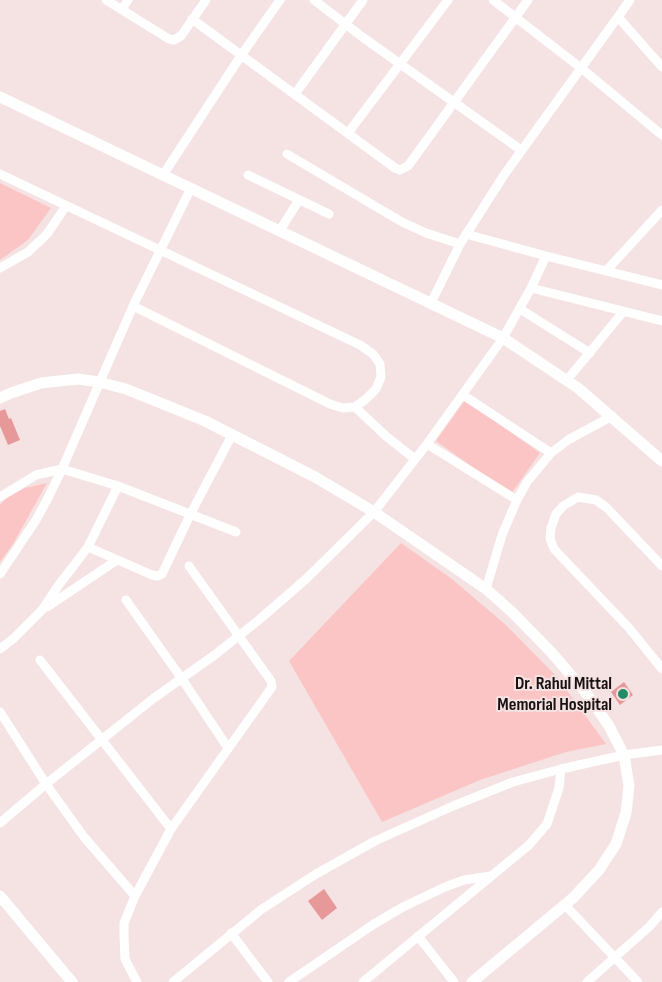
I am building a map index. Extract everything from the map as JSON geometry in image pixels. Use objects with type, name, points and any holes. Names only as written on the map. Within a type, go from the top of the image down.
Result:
[{"type":"street","points":[[106,0],[169,39],[174,40],[181,36],[206,0]]},
{"type":"street","points":[[122,10],[128,0]]},
{"type":"street","points":[[163,175],[242,54],[280,0]]},
{"type":"street","points":[[314,0],[521,150]]},
{"type":"street","points":[[295,94],[363,0]]},
{"type":"street","points":[[348,133],[448,0]]},
{"type":"street","points":[[493,0],[581,68],[662,135]]},
{"type":"street","points":[[192,19],[400,170],[405,169],[528,0]]},
{"type":"street","points":[[431,303],[460,244],[504,175],[630,0]]},
{"type":"street","points":[[618,17],[662,66]]},
{"type":"street","points":[[0,97],[503,338],[567,380],[612,416],[662,461]]},
{"type":"street","points":[[287,154],[402,222],[460,244]]},
{"type":"street","points":[[0,174],[360,345],[373,354],[380,364],[381,377],[376,389],[366,400],[355,407],[343,408],[330,404],[133,306]]},
{"type":"street","points":[[248,175],[329,214]]},
{"type":"street","points":[[0,574],[36,520],[62,469],[133,306],[191,188]]},
{"type":"street","points":[[280,230],[299,200]]},
{"type":"street","points":[[0,268],[28,252],[46,234],[66,206]]},
{"type":"street","points":[[606,271],[662,210]]},
{"type":"street","points":[[466,234],[606,271],[660,282]]},
{"type":"street","points":[[0,823],[154,698],[238,636],[306,579],[374,512],[427,444],[503,338],[520,309],[546,256]]},
{"type":"street","points":[[531,288],[662,321]]},
{"type":"street","points":[[520,309],[590,353]]},
{"type":"street","points":[[567,380],[624,312]]},
{"type":"street","points":[[0,398],[42,383],[78,379],[126,389],[205,421],[315,477],[374,512],[486,589],[512,612],[552,653],[587,694],[609,726],[624,755],[629,786],[626,813],[616,844],[599,870],[565,905],[472,982]]},
{"type":"street","points":[[463,395],[551,453]]},
{"type":"street","points":[[355,407],[387,437],[415,459]]},
{"type":"street","points":[[486,589],[498,549],[517,500],[527,482],[551,453],[568,440],[612,416]]},
{"type":"street","points":[[88,547],[152,575],[162,574],[190,515],[232,435]]},
{"type":"street","points":[[427,444],[517,500]]},
{"type":"street","points":[[0,497],[36,475],[62,469],[118,486],[236,532]]},
{"type":"street","points":[[0,649],[14,639],[42,610],[88,547],[118,486]]},
{"type":"street","points":[[662,566],[607,508],[596,500],[578,497],[563,506],[556,514],[550,538],[554,549],[629,628],[662,670]]},
{"type":"street","points":[[42,610],[117,560]]},
{"type":"street","points":[[136,982],[126,959],[124,923],[136,896],[171,829],[272,687],[271,680],[189,566]]},
{"type":"street","points":[[126,600],[228,748]]},
{"type":"street","points":[[40,660],[171,829]]},
{"type":"street","points":[[0,712],[46,784],[84,837],[136,896]]},
{"type":"street","points":[[173,982],[231,933],[290,890],[375,841],[453,806],[505,786],[561,769],[624,755],[662,750]]},
{"type":"street","points":[[363,982],[529,845],[547,824],[559,788],[561,769]]},
{"type":"street","points":[[289,982],[374,924],[403,907],[464,880],[491,876]]},
{"type":"street","points":[[0,896],[72,982]]},
{"type":"street","points":[[565,905],[638,982]]},
{"type":"street","points":[[587,982],[616,958],[662,912]]},
{"type":"street","points":[[231,933],[268,982]]},
{"type":"street","points":[[418,936],[454,982]]},
{"type":"shaded area","points":[[0,183],[51,208],[28,240],[0,260]]},
{"type":"shaded area","points":[[465,400],[540,453],[511,494],[436,441]]},
{"type":"shaded area","points":[[47,483],[13,544],[0,562],[0,505],[6,498],[25,488]]},
{"type":"shaded area","points":[[401,543],[452,579],[506,625],[557,677],[606,744],[566,752],[480,780],[382,822],[289,661]]},
{"type":"building","points":[[5,409],[20,440],[8,445],[0,426],[0,411]]},
{"type":"building","points":[[624,682],[633,695],[620,705],[611,692]]},
{"type":"building","points":[[324,889],[337,908],[322,920],[308,901]]},
{"type":"place","name":"Dr. Rahul Mittal Memorial Hospital","points":[[623,694]]}]
